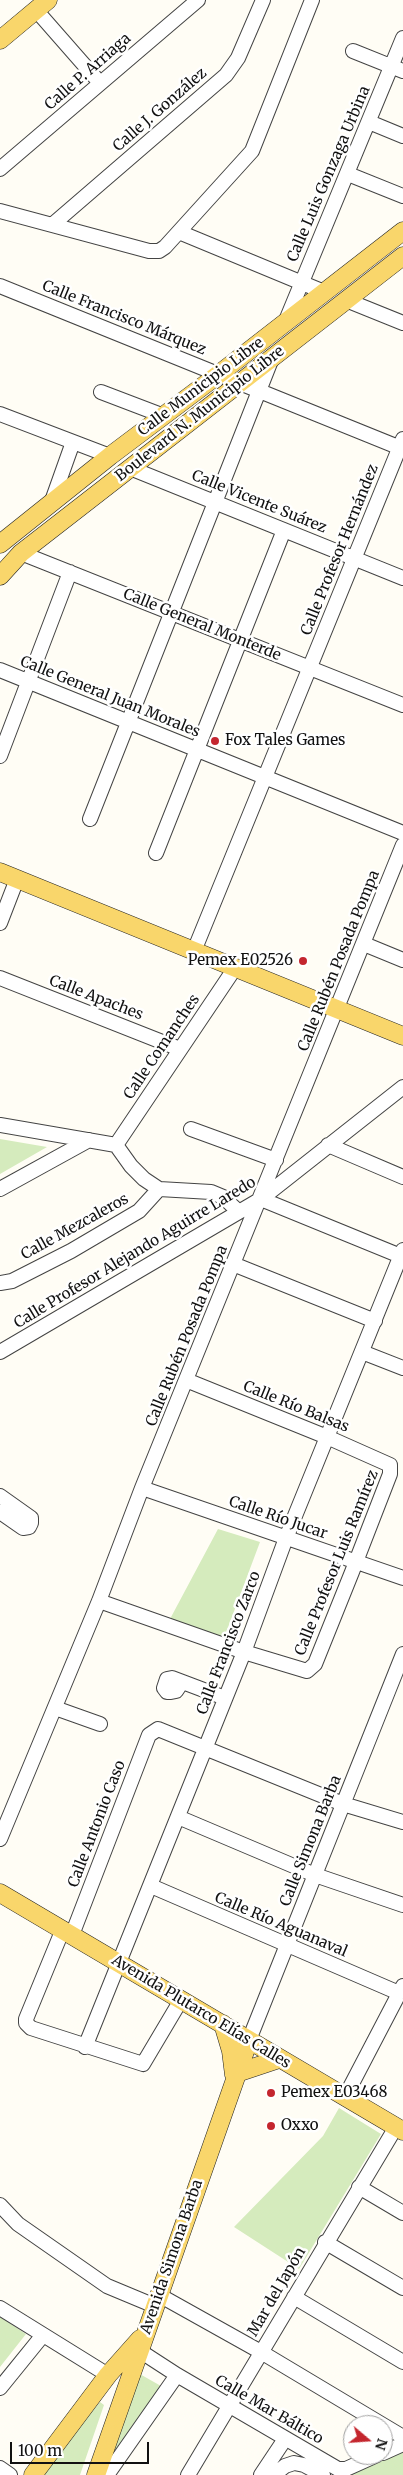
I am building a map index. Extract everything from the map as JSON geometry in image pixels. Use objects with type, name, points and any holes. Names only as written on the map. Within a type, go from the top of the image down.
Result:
[{"type":"main road","points":[[0,40],[42,5]]},
{"type":"main road","name":"Calle Municipio Libre","points":[[0,544],[52,501],[219,374],[403,230]]},
{"type":"main road","name":"Boulevard N. Municipio Libre","points":[[0,576],[21,553],[403,256]]},
{"type":"main road","name":"Calle General Monterde","points":[[0,549],[21,553]]},
{"type":"main road","points":[[0,872],[403,1036]]},
{"type":"main road","name":"Avenida Plutarco Elías Calles","points":[[0,1893],[400,2129]]},
{"type":"main road","points":[[222,2024],[231,2051],[235,2077],[279,2058]]},
{"type":"main road","name":"Avenida Simona Barba","points":[[96,2475],[249,2040]]},
{"type":"main road","points":[[33,2475],[108,2375],[146,2333]]},
{"type":"street","name":"Calle P. Arriaga","points":[[0,169],[198,0]]},
{"type":"street","name":"Calle J. González","points":[[52,225],[226,75],[238,58],[263,0]]},
{"type":"street","points":[[0,211],[149,251],[159,250],[179,232],[252,151],[312,0]]},
{"type":"street","points":[[42,5],[100,83]]},
{"type":"street","name":"Calle Luis Gonzaga Urbina","points":[[285,322],[369,122],[397,69],[403,38]]},
{"type":"street","points":[[353,51],[397,69]]},
{"type":"street","points":[[369,122],[403,136]]},
{"type":"street","points":[[348,174],[403,196]]},
{"type":"street","points":[[179,232],[324,292]]},
{"type":"street","name":"Calle Francisco Márquez","points":[[0,287],[240,383],[402,445]]},
{"type":"street","points":[[346,300],[403,323]]},
{"type":"street","points":[[90,819],[272,358]]},
{"type":"street","points":[[101,392],[164,416]]},
{"type":"street","points":[[1,418],[110,456]]},
{"type":"street","points":[[52,501],[73,442]]},
{"type":"street","name":"Calle Profesor Hernández","points":[[194,951],[402,445]]},
{"type":"street","name":"Calle Vicente Suárez","points":[[130,468],[403,578]]},
{"type":"street","points":[[156,853],[284,530]]},
{"type":"street","name":"Calle General Monterde","points":[[21,553],[403,706]]},
{"type":"street","points":[[0,756],[70,572]]},
{"type":"street","name":"Calle General Juan Morales","points":[[0,670],[403,833]]},
{"type":"street","name":"Calle Rubén Posada Pompa","points":[[0,1839],[99,1601],[142,1488],[261,1199],[403,845]]},
{"type":"street","points":[[0,923],[17,879]]},
{"type":"street","points":[[364,944],[403,960]]},
{"type":"street","name":"Calle Comanches","points":[[116,1146],[235,968]]},
{"type":"street","name":"Calle Apaches","points":[[0,978],[180,1049]]},
{"type":"street","name":"Calle Profesor Alejando Aguirre Laredo","points":[[0,1352],[261,1199],[403,1087]]},
{"type":"street","points":[[0,1125],[116,1146],[131,1166],[144,1179],[159,1189],[211,1192],[223,1197],[239,1212]]},
{"type":"street","points":[[191,1129],[276,1160]]},
{"type":"street","points":[[0,1189],[89,1140]]},
{"type":"street","points":[[328,1145],[403,1177]]},
{"type":"street","name":"Calle Mezcaleros","points":[[0,1283],[12,1281],[71,1251],[139,1211],[159,1189]]},
{"type":"street","points":[[261,1199],[402,1254]]},
{"type":"street","name":"Calle Francisco Zarco","points":[[85,2047],[226,1698],[286,1538],[402,1254]]},
{"type":"street","points":[[233,1264],[375,1321]]},
{"type":"street","points":[[362,1352],[403,1368]]},
{"type":"street","name":"Calle Río Balsas","points":[[186,1380],[327,1437],[388,1463],[391,1467]]},
{"type":"street","name":"Calle Profesor Luis Ramírez","points":[[244,1652],[302,1672],[310,1670],[315,1664],[356,1562],[391,1467]]},
{"type":"street","name":"Calle Río Jucar","points":[[142,1488],[403,1578]]},
{"type":"street","points":[[0,1496],[31,1518],[29,1527],[23,1528],[0,1512]]},
{"type":"street","points":[[99,1601],[244,1652]]},
{"type":"street","name":"Calle Simona Barba","points":[[249,2040],[402,1661]]},
{"type":"street","points":[[182,1682],[226,1698]]},
{"type":"street","points":[[55,1708],[100,1724]]},
{"type":"street","name":"Calle Antonio Caso","points":[[85,2047],[31,2028],[26,2023],[67,1932],[149,1735],[158,1729],[206,1747]]},
{"type":"street","points":[[206,1747],[343,1804],[403,1822]]},
{"type":"street","points":[[178,1817],[315,1875],[403,1906]]},
{"type":"street","name":"Calle Río Aguanaval","points":[[151,1886],[287,1946],[401,1989]]},
{"type":"street","points":[[346,2097],[401,1989]]},
{"type":"street","points":[[85,2047],[143,2064],[181,2000]]},
{"type":"street","name":"Mar del Japón","points":[[188,2475],[325,2242],[359,2187],[400,2129]]},
{"type":"street","points":[[359,2187],[403,2213]]},
{"type":"street","points":[[0,2205],[18,2224],[108,2286],[124,2295],[157,2301],[261,2352],[403,2437]]},
{"type":"street","points":[[325,2242],[403,2288]]},
{"type":"street","points":[[294,2297],[403,2362]]},
{"type":"street","points":[[0,2308],[108,2375]]},
{"type":"street","points":[[0,2388],[43,2335]]},
{"type":"street","name":"Calle Mar Báltico","points":[[140,2351],[177,2375],[334,2467],[346,2469],[355,2465]]},
{"type":"street","points":[[106,2475],[177,2375]]},
{"type":"street","points":[[261,2475],[285,2439]]},
{"type":"street","points":[[274,2475],[285,2466],[294,2464],[304,2465],[323,2475]]},
{"type":"street","points":[[0,2468],[10,2475]]},
{"type":"green space","points":[[0,1139],[47,1147],[0,1174]]},
{"type":"green space","points":[[218,1529],[260,1542],[224,1638],[170,1619]]},
{"type":"green space","points":[[339,2108],[381,2134],[299,2269],[234,2227],[323,2136]]},
{"type":"green space","points":[[0,2317],[26,2334],[0,2367]]},
{"type":"green space","points":[[138,2373],[161,2386],[103,2474]]},
{"type":"green space","points":[[100,2402],[104,2405],[80,2475],[39,2475]]},
{"type":"green space","points":[[403,2443],[403,2475],[343,2475],[362,2465],[393,2465],[393,2448]]},
{"type":"place","name":"Fox Tales Games","points":[[215,741]]},
{"type":"place","name":"Pemex E02526","points":[[303,961]]},
{"type":"place","name":"Pemex E03468","points":[[271,2093]]},
{"type":"place","name":"Oxxo","points":[[271,2126]]}]
